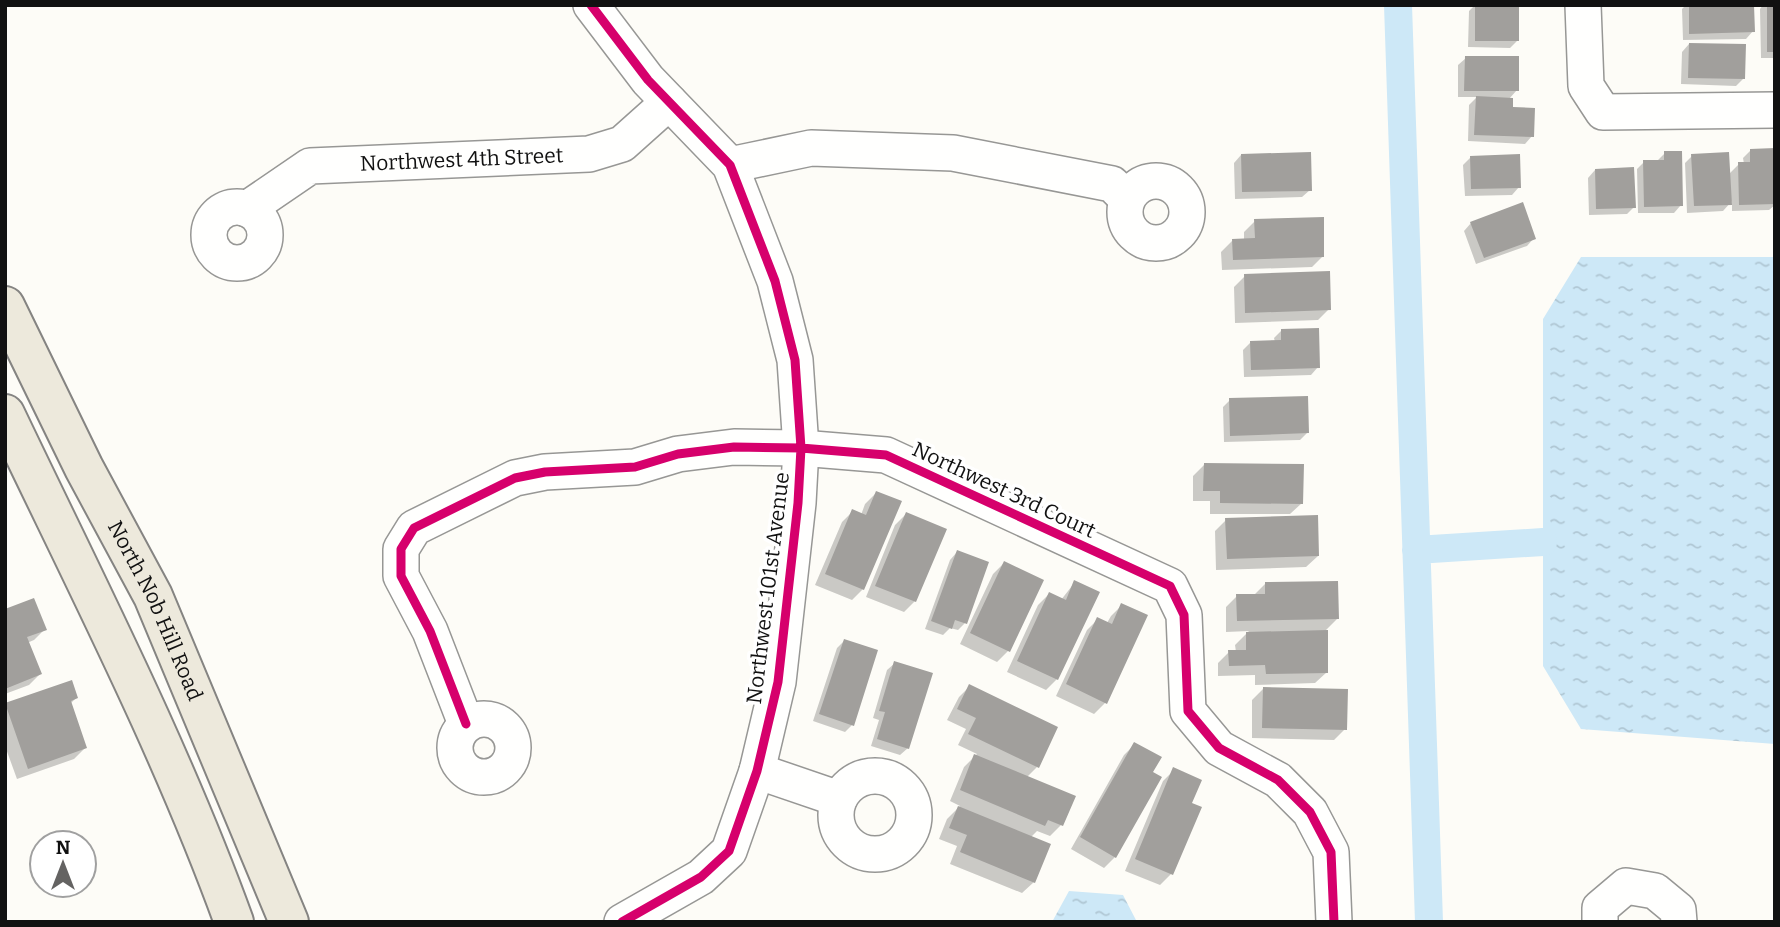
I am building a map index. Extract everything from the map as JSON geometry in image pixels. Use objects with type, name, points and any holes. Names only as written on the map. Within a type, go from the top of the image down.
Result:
[{"type":"main road","name":"North Nob Hill Road","points":[[5,306],[84,468],[153,596],[289,922]]},
{"type":"main road","points":[[5,414],[207,848],[234,922]]},
{"type":"street","name":"Northwest 101st Avenue","points":[[592,5],[648,80],[730,165],[775,281],[795,360],[801,448],[798,503],[778,682],[757,771],[729,851],[701,877],[622,922]]},
{"type":"street","points":[[1583,5],[1586,86],[1603,112],[1775,110]]},
{"type":"street","name":"Northwest 4th Street","points":[[247,209],[310,166],[589,153],[622,144],[669,102]]},
{"type":"street","points":[[730,165],[811,148],[953,153],[1112,184],[1127,200]]},
{"type":"street","name":"Northwest 3rd Court","points":[[466,724],[430,631],[401,576],[401,549],[414,528],[515,478],[545,472],[635,467],[678,454],[734,447],[801,448],[886,455],[1170,586],[1184,615],[1188,711],[1219,748],[1278,780],[1310,812],[1331,852],[1334,922]]},
{"type":"street","points":[[757,771],[839,799]]},
{"type":"street","points":[[1600,922],[1600,908],[1626,886],[1655,891],[1678,910],[1679,922]]},
{"type":"water","points":[[1581,257],[1775,257],[1775,744],[1581,729],[1543,666],[1543,319]]},
{"type":"water","points":[[1069,891],[1123,895],[1137,922],[1052,922]]},
{"type":"building","points":[[1475,5],[1519,5],[1519,41],[1475,41]]},
{"type":"building","points":[[1689,5],[1754,5],[1755,32],[1689,34]]},
{"type":"building","points":[[1767,5],[1775,5],[1775,52],[1767,52]]},
{"type":"building","points":[[1689,43],[1746,44],[1745,79],[1688,78]]},
{"type":"building","points":[[1465,56],[1519,56],[1519,91],[1464,91]]},
{"type":"building","points":[[1476,96],[1513,98],[1513,107],[1535,108],[1534,137],[1474,135]]},
{"type":"building","points":[[1775,148],[1775,204],[1739,205],[1738,162],[1750,162],[1750,149]]},
{"type":"building","points":[[1664,151],[1682,151],[1683,206],[1644,207],[1643,160],[1664,160]]},
{"type":"building","points":[[1311,152],[1312,191],[1242,192],[1241,154]]},
{"type":"building","points":[[1729,152],[1732,205],[1694,206],[1691,154]]},
{"type":"building","points":[[1520,154],[1521,188],[1471,189],[1470,156]]},
{"type":"building","points":[[1634,167],[1636,208],[1596,209],[1595,169]]},
{"type":"building","points":[[1523,202],[1536,239],[1484,258],[1470,222]]},
{"type":"building","points":[[1324,217],[1324,257],[1233,260],[1232,239],[1255,238],[1254,219]]},
{"type":"building","points":[[1330,271],[1331,310],[1245,313],[1244,274]]},
{"type":"building","points":[[1319,328],[1320,368],[1251,370],[1250,341],[1281,340],[1281,329]]},
{"type":"building","points":[[1308,396],[1309,433],[1230,436],[1229,398]]},
{"type":"building","points":[[1204,463],[1304,464],[1303,504],[1220,503],[1220,491],[1203,491]]},
{"type":"building","points":[[876,491],[902,501],[864,590],[825,574],[852,509],[866,515]]},
{"type":"building","points":[[906,512],[947,529],[916,602],[875,586]]},
{"type":"building","points":[[1318,515],[1319,556],[1227,559],[1225,518]]},
{"type":"building","points":[[957,550],[989,562],[967,624],[955,620],[952,629],[931,621]]},
{"type":"building","points":[[1004,561],[1044,580],[1010,652],[970,633]]},
{"type":"building","points":[[1074,580],[1100,592],[1058,680],[1017,661],[1049,592],[1066,600]]},
{"type":"building","points":[[1338,581],[1339,619],[1237,621],[1236,594],[1265,594],[1265,582]]},
{"type":"building","points":[[34,598],[47,630],[27,637],[42,674],[5,689],[5,609]]},
{"type":"building","points":[[1121,603],[1148,615],[1107,704],[1066,684],[1097,617],[1112,624]]},
{"type":"building","points":[[1328,630],[1328,673],[1266,674],[1265,665],[1229,666],[1228,650],[1246,650],[1246,632]]},
{"type":"building","points":[[844,639],[878,650],[854,726],[819,714]]},
{"type":"building","points":[[894,661],[933,673],[909,749],[877,739],[885,712],[879,711]]},
{"type":"building","points":[[72,680],[78,698],[71,701],[87,748],[28,769],[5,703]]},
{"type":"building","points":[[969,684],[1058,727],[1039,768],[968,734],[976,718],[957,709]]},
{"type":"building","points":[[1263,687],[1348,689],[1347,730],[1262,728]]},
{"type":"building","points":[[1134,742],[1162,757],[1153,772],[1162,777],[1116,858],[1080,837]]},
{"type":"building","points":[[974,754],[1076,796],[1063,826],[1048,820],[1045,826],[960,790]]},
{"type":"building","points":[[1173,767],[1202,780],[1192,803],[1202,807],[1173,875],[1135,859]]},
{"type":"building","points":[[958,806],[1051,844],[1035,883],[960,852],[967,835],[949,828]]},
{"type":"waterway","points":[[1398,5],[1429,922]]},
{"type":"waterway","points":[[1416,550],[1543,542]]},
{"type":"cycle path","points":[[591,5],[648,80],[730,165],[775,281],[795,360],[801,448],[798,503],[778,682],[757,771],[729,851],[701,877],[622,922]]},
{"type":"cycle path","points":[[466,724],[430,631],[401,576],[401,549],[414,528],[515,478],[545,472],[635,467],[678,454],[734,447],[801,448],[886,455],[1170,586],[1184,615],[1188,711],[1219,748],[1278,780],[1310,812],[1331,852],[1334,922]]}]
